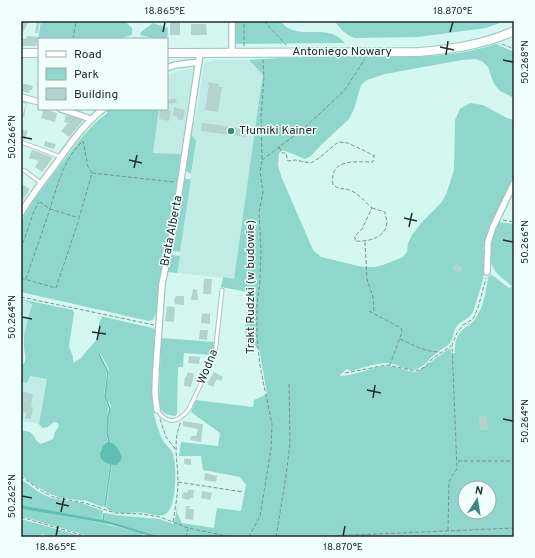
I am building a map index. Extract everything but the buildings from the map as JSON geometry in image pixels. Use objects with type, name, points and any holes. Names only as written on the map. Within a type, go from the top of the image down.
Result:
[{"type":"street","points":[[232,21],[232,52]]},
{"type":"street","name":"Antoniego Nowary","points":[[168,53],[200,57],[232,52],[419,52],[449,50],[474,45],[501,37],[514,31]]},
{"type":"street","points":[[21,53],[38,53]]},
{"type":"street","points":[[168,68],[200,57]]},
{"type":"street","name":"Brata Alberta","points":[[157,410],[156,374],[158,326],[164,273],[174,226],[200,57]]},
{"type":"street","points":[[21,97],[38,102]]},
{"type":"street","points":[[64,110],[91,119]]},
{"type":"street","points":[[22,209],[91,119],[102,110]]},
{"type":"street","points":[[488,272],[488,242],[514,183]]},
{"type":"lane","points":[[21,142],[61,157]]},
{"type":"lane","points":[[21,170],[41,183]]},
{"type":"lane","name":"Wodna","points":[[184,416],[190,409],[215,354],[222,290]]},
{"type":"lane","points":[[157,410],[161,415],[169,420],[177,420],[184,416]]},
{"type":"path","points":[[73,38],[76,21]]},
{"type":"path","points":[[244,21],[244,46]]},
{"type":"path","points":[[264,21],[286,46]]},
{"type":"path","points":[[502,44],[514,49]]},
{"type":"path","points":[[262,160],[303,129],[344,90],[367,55]]},
{"type":"path","name":"Trakt Rudzki (w budowie)","points":[[249,537],[260,516],[271,449],[272,424],[260,366],[257,337],[257,304],[260,281],[261,250],[259,213],[263,192],[260,172],[262,160],[261,130],[264,78],[262,56]]},
{"type":"path","points":[[21,278],[56,288],[92,173],[88,167],[83,141],[63,169],[26,279]]},
{"type":"path","points":[[278,147],[282,153],[286,153],[288,161],[296,160],[311,163],[338,142],[348,143],[374,156],[373,162],[348,161],[340,164],[334,171],[332,178],[333,185],[338,189],[350,190],[360,196],[372,208],[385,212],[387,222],[384,231],[376,238],[365,242],[355,240],[355,236],[362,229],[372,208]]},
{"type":"path","points":[[92,173],[180,183]]},
{"type":"path","points":[[32,195],[39,202],[50,209],[79,218]]},
{"type":"path","points":[[21,249],[34,211],[39,202]]},
{"type":"path","points":[[497,219],[514,222]]},
{"type":"path","points":[[365,242],[365,262],[368,270],[367,279],[373,297],[374,314]]},
{"type":"path","points":[[448,530],[450,482],[457,469],[452,345],[457,333],[463,325],[472,319],[478,308],[488,272]]},
{"type":"path","points":[[21,297],[158,326]]},
{"type":"path","points":[[369,311],[401,328],[402,332],[400,339],[390,365]]},
{"type":"path","points":[[400,339],[424,350],[440,352]]},
{"type":"path","points":[[345,373],[387,364],[416,371],[426,367],[440,352],[452,345]]},
{"type":"path","points":[[276,537],[290,443],[289,383]]},
{"type":"path","points":[[157,410],[166,437],[176,451]]},
{"type":"path","points":[[173,522],[178,482],[176,451],[177,434],[184,416]]},
{"type":"path","points":[[457,462],[514,460]]},
{"type":"path","points":[[21,476],[35,487],[53,497],[86,503],[115,513],[142,514],[160,518],[188,528],[231,537]]},
{"type":"path","points":[[178,482],[243,492]]},
{"type":"path","points":[[21,518],[88,537]]},
{"type":"path","points":[[186,537],[188,528]]},
{"type":"path","points":[[307,537],[514,528]]},
{"type":"shaded area","points":[[213,60],[249,60],[263,75],[234,279],[177,273],[196,141],[191,134],[193,121],[195,121],[204,63]]},
{"type":"shaded area","points":[[194,68],[181,154],[153,153],[159,110],[168,110],[168,75]]},
{"type":"shaded area","points":[[21,299],[32,304],[24,338],[21,337]]},
{"type":"shaded area","points":[[30,376],[47,379],[39,424],[21,421],[21,382]]},
{"type":"shaded area","points":[[109,441],[116,446],[122,457],[120,462],[116,465],[106,463],[100,455],[103,446]]},
{"type":"shaded area","points":[[21,505],[107,521],[161,537],[153,537],[113,525],[88,520],[21,509]]},
{"type":"green space","points":[[41,21],[125,21],[132,28],[132,35],[122,38],[38,38]]},
{"type":"green space","points":[[235,21],[280,21],[292,30],[305,32],[325,32],[338,37],[345,43],[234,44]]},
{"type":"green space","points":[[335,21],[505,21],[486,28],[418,37],[355,38],[344,31]]},
{"type":"green space","points":[[153,23],[168,28],[167,38],[153,38],[140,35],[141,32]]},
{"type":"green space","points":[[496,44],[514,52],[514,98],[500,91],[494,84],[488,67],[483,62],[475,59],[385,74],[367,80],[361,85],[354,109],[349,119],[311,156],[305,159],[283,150],[279,153],[278,165],[281,176],[313,250],[321,257],[363,267],[374,267],[403,257],[407,252],[408,243],[412,235],[421,223],[442,202],[454,170],[455,120],[460,109],[470,103],[483,105],[507,118],[514,120],[514,178],[490,227],[483,249],[486,252],[485,267],[473,312],[457,326],[450,343],[420,368],[410,370],[390,363],[381,363],[351,371],[347,369],[340,376],[352,375],[386,366],[417,372],[450,348],[451,353],[455,353],[455,346],[458,336],[462,330],[472,323],[481,309],[488,277],[492,275],[509,288],[512,287],[497,274],[491,263],[490,251],[492,239],[499,222],[514,224],[514,537],[161,537],[104,521],[105,513],[159,519],[174,524],[178,503],[177,513],[182,523],[214,528],[217,508],[241,511],[246,485],[240,477],[203,470],[201,456],[179,456],[181,442],[218,446],[220,433],[191,412],[196,400],[253,407],[254,400],[267,394],[259,348],[248,348],[245,334],[248,292],[221,287],[223,277],[234,279],[263,75],[249,60],[305,57],[429,56],[462,52]]},
{"type":"green space","points":[[111,110],[159,110],[153,153],[181,154],[157,311],[153,320],[149,321],[21,292],[21,221],[35,198],[81,138],[95,123]]},
{"type":"green space","points":[[191,134],[196,141],[191,174],[186,171],[186,168]]},
{"type":"green space","points":[[184,179],[191,179],[180,252],[173,251],[172,247]]},
{"type":"green space","points":[[172,255],[180,256],[177,273],[167,272]]},
{"type":"green space","points":[[21,299],[73,310],[74,313],[69,346],[73,357],[73,363],[81,358],[97,339],[99,333],[99,323],[102,317],[100,316],[153,328],[155,330],[153,409],[164,442],[173,454],[175,468],[174,497],[168,512],[164,515],[157,516],[145,513],[120,513],[110,511],[106,508],[112,465],[120,462],[120,456],[108,435],[109,412],[111,406],[107,399],[106,388],[109,370],[100,353],[99,355],[107,371],[104,395],[108,407],[106,434],[108,441],[100,451],[106,463],[110,464],[104,506],[102,507],[87,501],[62,498],[50,494],[32,484],[21,474],[21,430],[30,432],[41,444],[53,439],[59,426],[58,423],[54,422],[48,427],[42,428],[39,424],[47,379],[30,376],[27,383],[21,382],[21,366],[26,357],[24,335],[32,304]]},
{"type":"green space","points":[[161,338],[215,342],[213,355],[184,353],[183,367],[178,367],[177,414],[175,416],[165,413],[159,406]]},
{"type":"green space","points":[[21,479],[40,493],[51,498],[82,503],[103,511],[102,521],[21,505]]},
{"type":"green space","points":[[21,509],[88,520],[143,533],[142,537],[92,537],[21,516]]},
{"type":"green space","points":[[21,519],[85,537],[51,537],[41,534],[41,537],[21,537]]},
{"type":"waterway","points":[[99,354],[108,372],[105,396],[110,409],[107,433],[109,441]]},
{"type":"waterway","points":[[105,506],[111,464]]},
{"type":"waterway","points":[[103,522],[104,514]]},
{"type":"place","name":"Tłumiki Kainer","points":[[231,131]]}]
